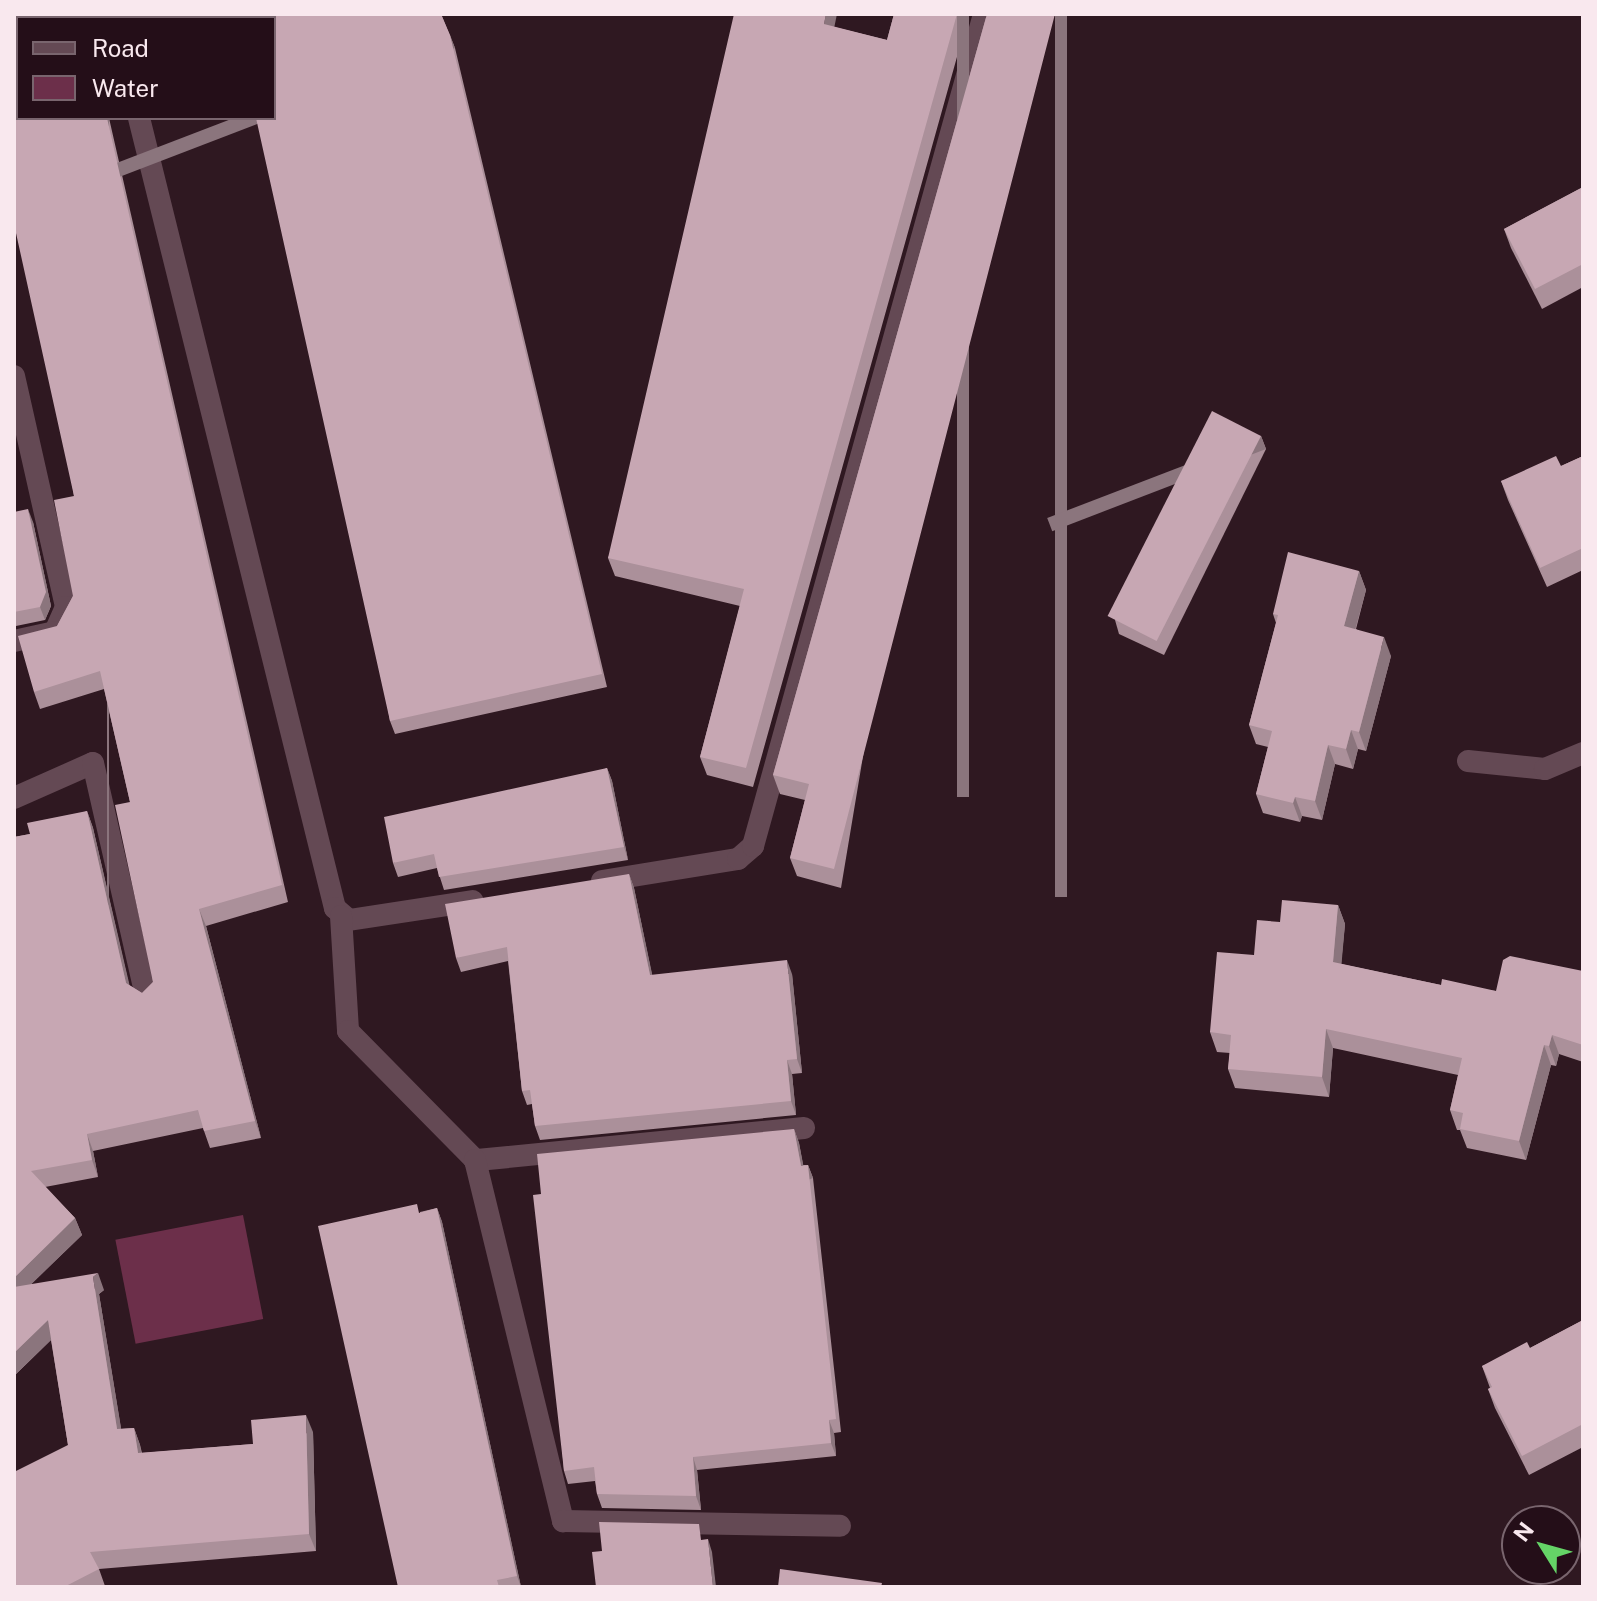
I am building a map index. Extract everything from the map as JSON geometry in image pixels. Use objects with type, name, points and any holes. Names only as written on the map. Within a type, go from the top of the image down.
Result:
[{"type":"street","points":[[582,884],[738,859],[753,846],[984,14]]},
{"type":"street","points":[[140,120],[341,916],[348,1031],[475,1160],[563,1521],[840,1526]]},
{"type":"street","points":[[14,376],[66,607],[55,632],[14,641]]},
{"type":"street","points":[[1468,761],[1545,769],[1583,753]]},
{"type":"street","points":[[14,798],[93,763],[146,996]]},
{"type":"street","points":[[341,916],[349,920],[489,898]]},
{"type":"street","points":[[475,1160],[804,1128]]},
{"type":"water","points":[[243,1215],[263,1319],[136,1344],[115,1240]]},
{"type":"building","points":[[14,14],[64,14],[16,16],[16,120],[107,120],[282,885],[199,909],[255,1121],[204,1131],[198,1110],[87,1134],[92,1160],[31,1171],[75,1218],[14,1278],[14,837],[30,834],[27,823],[87,811],[126,983],[142,993],[153,982],[115,805],[130,802],[100,671],[34,692],[18,636],[57,626],[73,596],[54,500],[74,496],[14,224]]},
{"type":"building","points":[[441,14],[450,35],[602,674],[390,721],[256,120],[276,120],[276,16],[214,16]]},
{"type":"building","points":[[734,14],[826,14],[824,24],[887,40],[894,14],[957,14],[746,768],[700,757],[744,589],[608,558]]},
{"type":"building","points":[[987,14],[1055,14],[834,869],[790,858],[809,784],[773,775]]},
{"type":"building","points":[[1583,187],[1583,264],[1535,289],[1504,229]]},
{"type":"building","points":[[1212,411],[1261,436],[1157,641],[1108,616]]},
{"type":"building","points":[[1556,456],[1561,466],[1583,456],[1583,548],[1540,568],[1501,481]]},
{"type":"building","points":[[28,509],[46,592],[40,607],[14,612],[14,512]]},
{"type":"building","points":[[1288,552],[1359,571],[1344,626],[1384,637],[1359,732],[1351,730],[1346,749],[1328,745],[1315,801],[1295,797],[1293,803],[1256,794],[1272,731],[1249,725],[1278,615],[1273,614]]},
{"type":"building","points":[[607,768],[624,847],[439,877],[434,854],[393,863],[384,817]]},
{"type":"building","points":[[629,874],[650,975],[787,960],[797,1059],[787,1060],[791,1101],[535,1126],[530,1090],[522,1091],[507,947],[456,958],[445,904]]},
{"type":"building","points":[[1282,900],[1338,905],[1333,962],[1441,985],[1442,979],[1496,991],[1503,960],[1510,956],[1583,971],[1583,1045],[1552,1035],[1549,1046],[1544,1045],[1519,1141],[1460,1129],[1463,1113],[1450,1110],[1462,1058],[1326,1029],[1322,1077],[1228,1069],[1231,1035],[1210,1032],[1217,952],[1254,955],[1257,920],[1280,922]]},
{"type":"building","points":[[794,1129],[801,1166],[808,1165],[836,1419],[829,1420],[831,1443],[693,1457],[696,1496],[597,1494],[594,1467],[564,1471],[533,1195],[541,1194],[537,1154]]},
{"type":"building","points":[[417,1204],[419,1213],[437,1208],[517,1576],[497,1580],[499,1587],[398,1587],[318,1226]]},
{"type":"building","points":[[98,1273],[93,1277],[117,1429],[134,1428],[138,1453],[253,1444],[251,1420],[306,1415],[309,1534],[90,1552],[99,1569],[64,1587],[14,1587],[14,1472],[68,1445],[48,1320],[14,1353],[14,1287]]},
{"type":"building","points":[[1583,1320],[1583,1424],[1522,1456],[1488,1389],[1492,1387],[1482,1366],[1527,1342],[1530,1348]]},
{"type":"building","points":[[599,1522],[699,1524],[701,1540],[708,1539],[713,1587],[596,1587],[592,1552],[602,1551]]},
{"type":"building","points":[[780,1569],[882,1583],[881,1587],[778,1587]]}]
